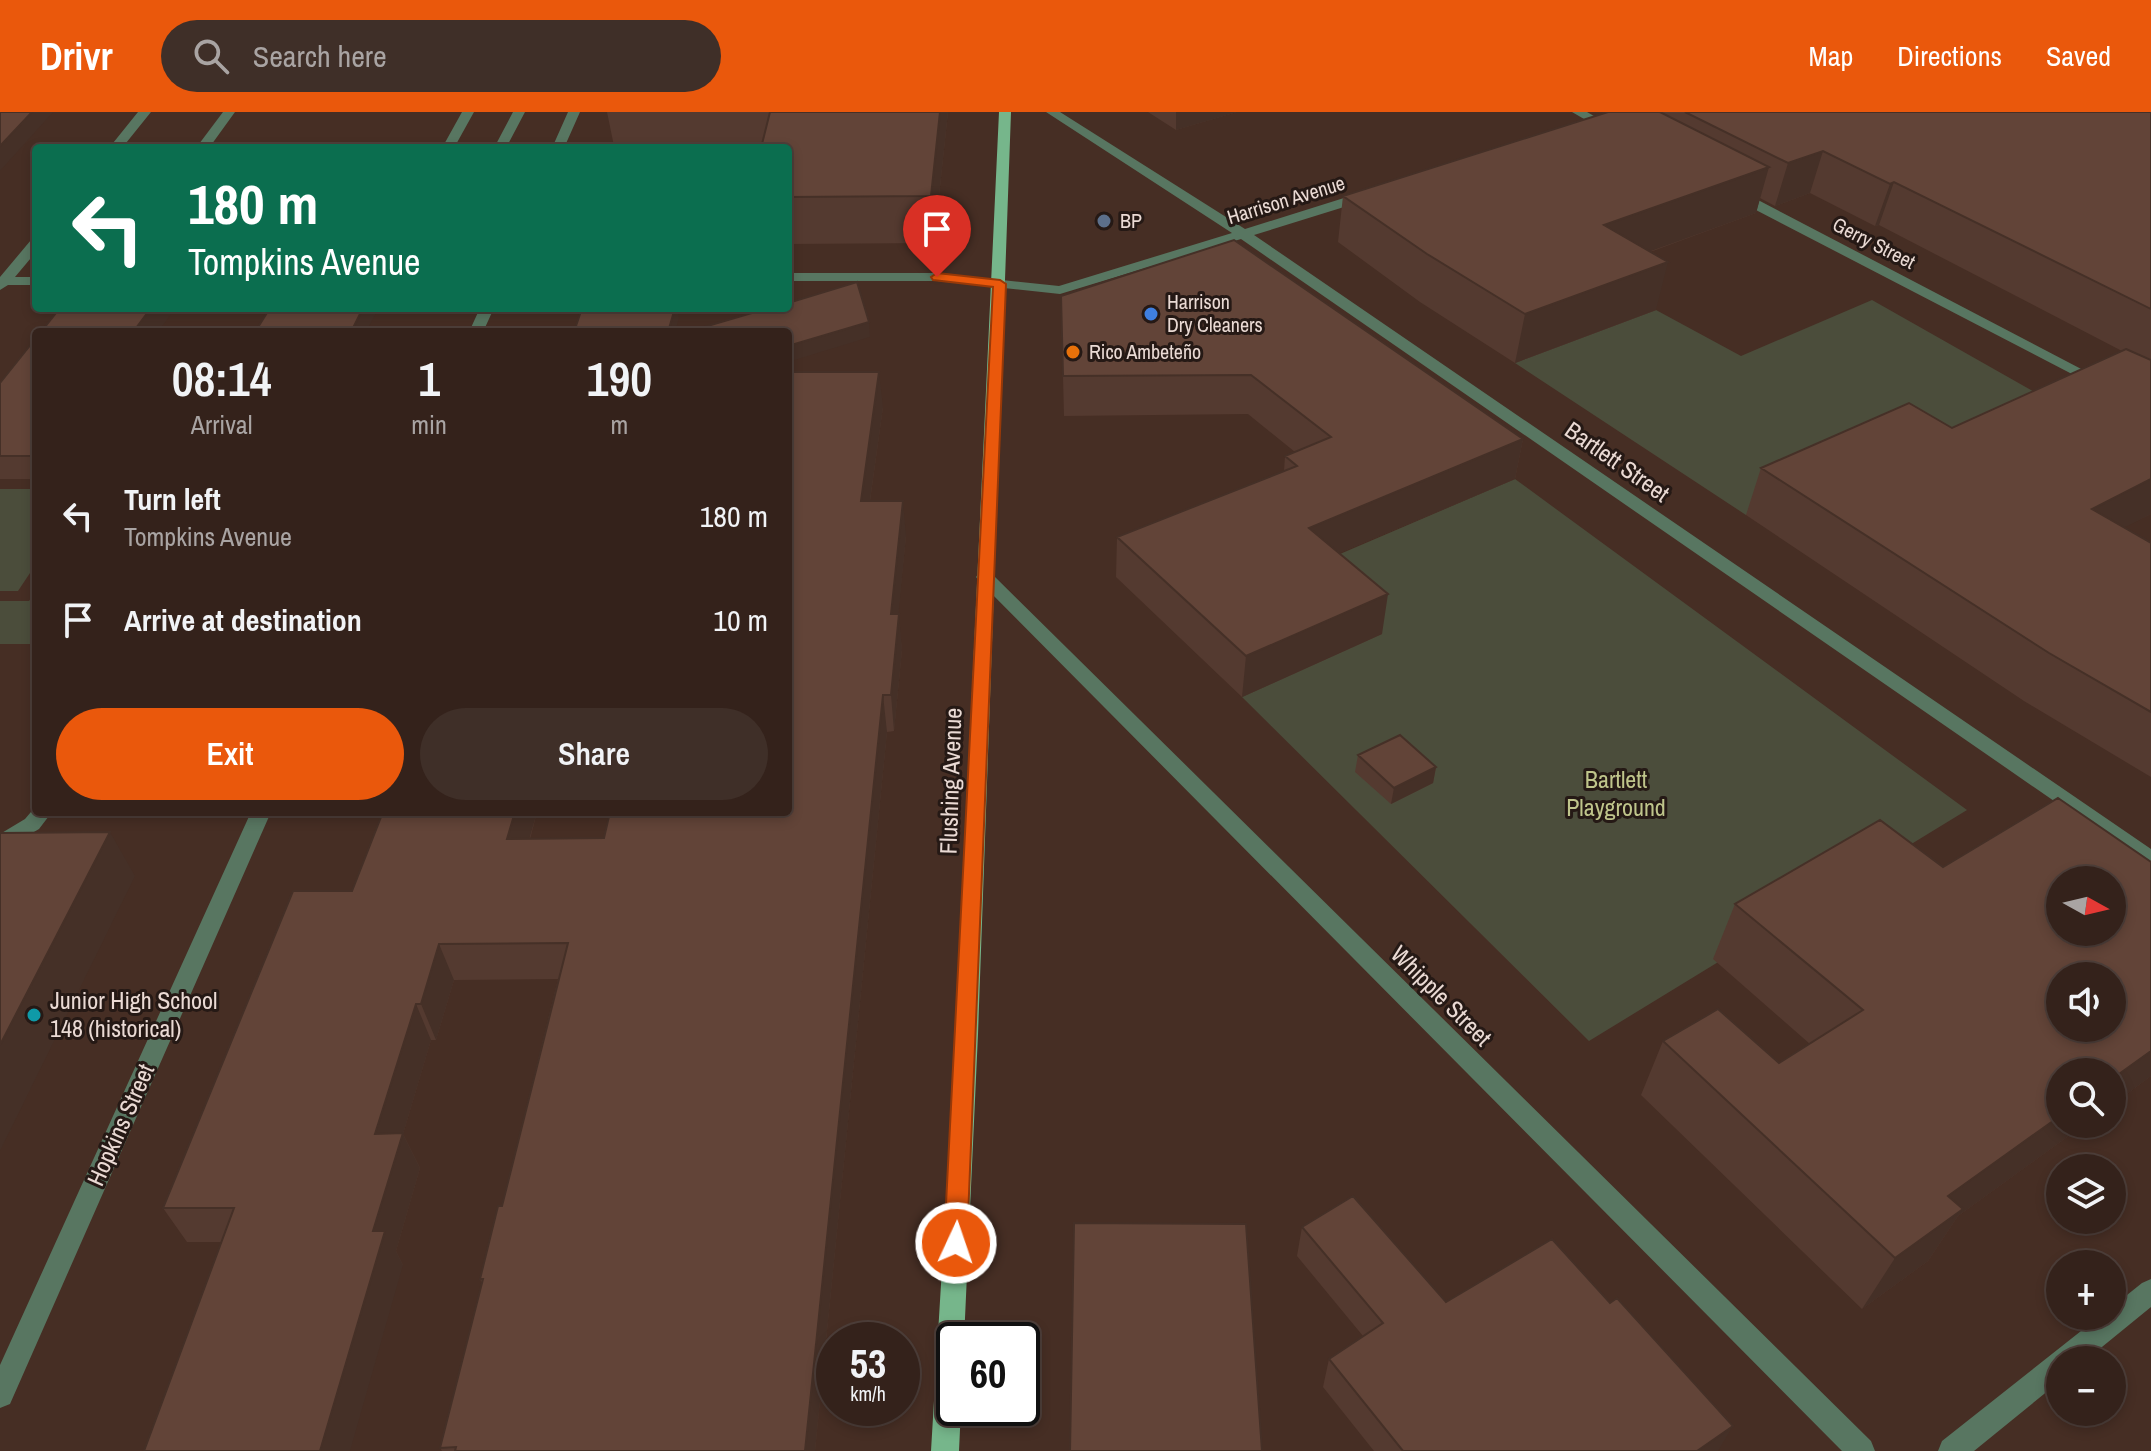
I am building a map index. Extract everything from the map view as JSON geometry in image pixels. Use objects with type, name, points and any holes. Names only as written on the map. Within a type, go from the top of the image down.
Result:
[{"type":"main road","name":"Flushing Avenue","points":[[945,1451],[967,1034],[1005,112]]},
{"type":"street","points":[[118,144],[145,112]]},
{"type":"street","points":[[205,144],[229,112]]},
{"type":"street","points":[[450,144],[468,112]]},
{"type":"street","points":[[502,144],[519,112]]},
{"type":"street","points":[[560,144],[574,112]]},
{"type":"street","name":"Bartlett Street","points":[[1052,112],[1245,235],[2151,860]]},
{"type":"street","points":[[1578,112],[1630,139]]},
{"type":"street","points":[[1571,130],[1612,117]]},
{"type":"street","name":"Gerry Street","points":[[1715,183],[2109,388]]},
{"type":"street","name":"Harrison Avenue","points":[[792,277],[937,277],[1060,290],[1384,190]]},
{"type":"street","points":[[1,283],[32,248]]},
{"type":"street","points":[[1,283],[32,281]]},
{"type":"street","name":"Whipple Street","points":[[985,577],[1861,1451]]},
{"type":"street","points":[[0,844],[32,824],[39,816]]},
{"type":"street","name":"Hopkins Street","points":[[0,1395],[259,816]]},
{"type":"street","points":[[2083,1346],[2151,1291]]},
{"type":"street","points":[[1952,1451],[2046,1375]]},
{"type":"green space","points":[[1872,300],[2068,411],[1746,515],[1515,363],[1656,310],[1741,356]]},
{"type":"green space","name":"Bartlett Playground","points":[[1515,479],[1967,810],[1589,1041],[1242,697],[1381,634],[1305,569]]},
{"type":"green space","points":[[0,489],[32,489],[32,570],[18,591],[0,591]]},
{"type":"green space","points":[[32,597],[32,644],[0,644],[0,601],[29,601]]},
{"type":"building","points":[[0,112],[32,112],[0,146]]},
{"type":"building","points":[[770,112],[940,112],[931,196],[792,197],[792,144],[762,144]]},
{"type":"building","points":[[1608,112],[1660,112],[1769,167],[1604,225],[1668,262],[1525,314],[1427,254],[1343,196]]},
{"type":"building","points":[[1685,112],[2151,112],[2151,309],[1894,182],[1890,184],[1823,151],[1788,163]]},
{"type":"building","points":[[1234,240],[1523,439],[1309,528],[1388,594],[1246,656],[1117,537],[1297,466],[1285,456],[1331,437],[1251,375],[1063,376],[1061,296]]},
{"type":"building","points":[[857,282],[869,322],[792,345],[792,328],[701,328],[755,312],[792,312],[792,302]]},
{"type":"building","points":[[57,312],[148,312],[136,328],[44,328]]},
{"type":"building","points":[[268,312],[361,312],[353,328],[258,328]]},
{"type":"building","points":[[581,312],[674,312],[669,328],[575,328]]},
{"type":"building","points":[[32,343],[32,456],[0,456],[0,383]]},
{"type":"building","points":[[2126,349],[2151,360],[2151,479],[2092,509],[2151,543],[2151,712],[2049,653],[1761,468],[1909,403],[1952,428]]},
{"type":"building","points":[[792,372],[879,372],[861,501],[903,501],[891,614],[899,614],[891,695],[883,695],[805,1451],[455,1451],[456,1447],[440,1448],[483,1279],[480,1279],[498,1206],[502,1206],[568,943],[439,944],[421,1004],[416,1004],[375,1134],[403,1133],[373,1231],[385,1231],[320,1451],[144,1451],[234,1208],[163,1208],[293,891],[352,891],[381,816],[514,816],[507,839],[604,838],[609,816],[792,816]]},
{"type":"building","points":[[1400,735],[1436,767],[1394,788],[1358,755]]},
{"type":"building","points":[[2058,798],[2151,862],[2151,1051],[2126,1069],[2126,1058],[2046,1058],[2046,1126],[1948,1196],[1963,1209],[1895,1258],[1663,1041],[1718,1009],[1779,1063],[1863,1010],[1735,904],[1880,820],[1943,867]]},
{"type":"building","points":[[110,832],[0,1045],[0,833]]},
{"type":"building","points":[[1353,1196],[1446,1302],[1552,1239],[1610,1303],[1617,1298],[1733,1426],[1697,1451],[1403,1451],[1329,1359],[1383,1323],[1302,1227]]},
{"type":"building","points":[[1074,1223],[1246,1224],[1262,1451],[1070,1451]]},
{"type":"place","name":"BP","points":[[1104,221]]},
{"type":"place","name":"Harrison Dry Cleaners","points":[[1151,314]]},
{"type":"place","name":"Rico Ambeteño","points":[[1073,352]]},
{"type":"place","name":"Junior High School 148 (historical)","points":[[34,1015]]},
{"type":"route","points":[[937,277],[1000,284],[956,1243]]}]
